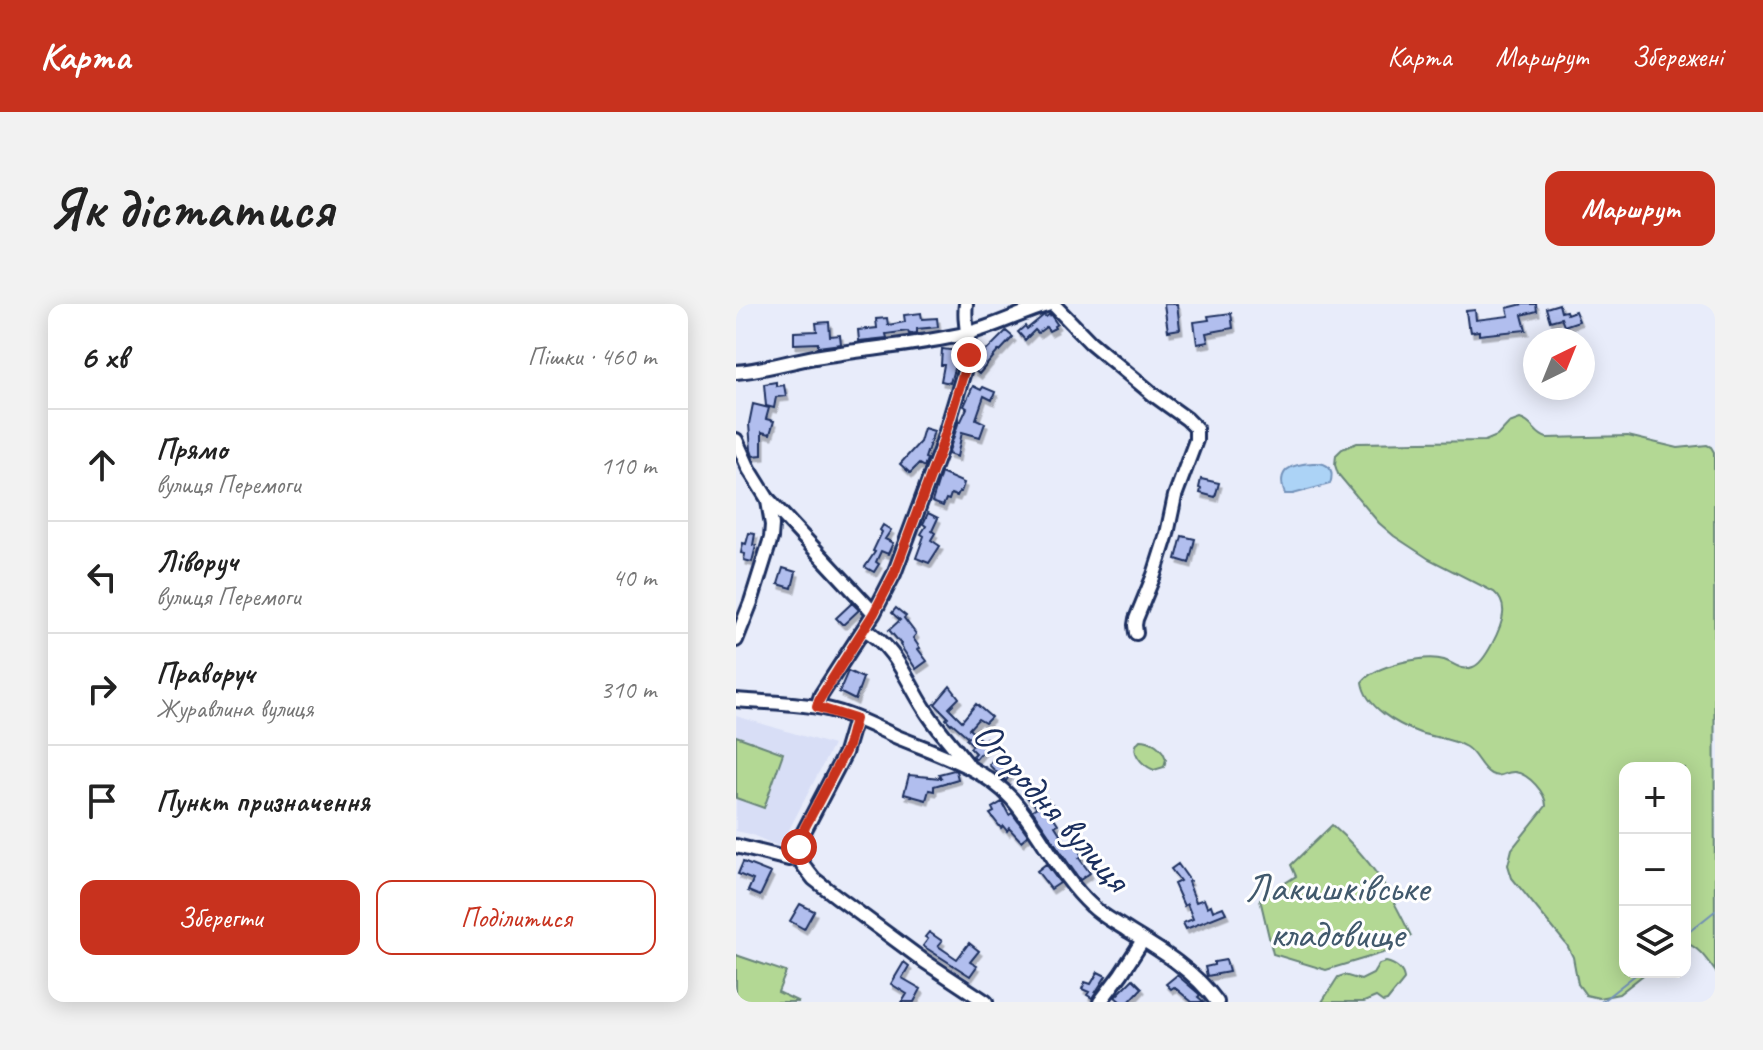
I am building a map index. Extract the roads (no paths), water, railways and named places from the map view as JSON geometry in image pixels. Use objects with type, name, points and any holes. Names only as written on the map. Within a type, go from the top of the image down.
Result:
[{"type":"street","points":[[817,707],[824,690],[874,613],[900,559],[945,436],[969,355],[964,312],[966,304]]},
{"type":"street","points":[[736,372],[819,356],[916,344],[996,325],[1051,304],[1098,348],[1196,428],[1196,440],[1175,496],[1167,534],[1136,619],[1136,633]]},
{"type":"street","points":[[736,440],[767,498],[874,613]]},
{"type":"street","points":[[736,640],[771,538],[767,498]]},
{"type":"street","name":"Огородня вулиця","points":[[864,629],[890,649],[926,711],[969,768],[1001,788],[1014,802],[1086,901],[1193,975],[1217,1002]]},
{"type":"street","points":[[736,700],[817,707],[855,719],[969,768]]},
{"type":"street","points":[[855,719],[845,753],[803,834],[799,847],[806,871],[924,961],[986,1002]]},
{"type":"street","points":[[736,846],[789,859],[800,858]]},
{"type":"street","points":[[1100,1002],[1143,940]]},
{"type":"water","points":[[1313,463],[1329,468],[1332,474],[1330,484],[1285,494],[1282,486],[1284,473],[1292,467]]},
{"type":"waterway","points":[[1691,930],[1715,911]]},
{"type":"waterway","points":[[1601,1002],[1631,978]]},
{"type":"park label","name":"Лакишківське кладовище","points":[[1337,911]]}]
